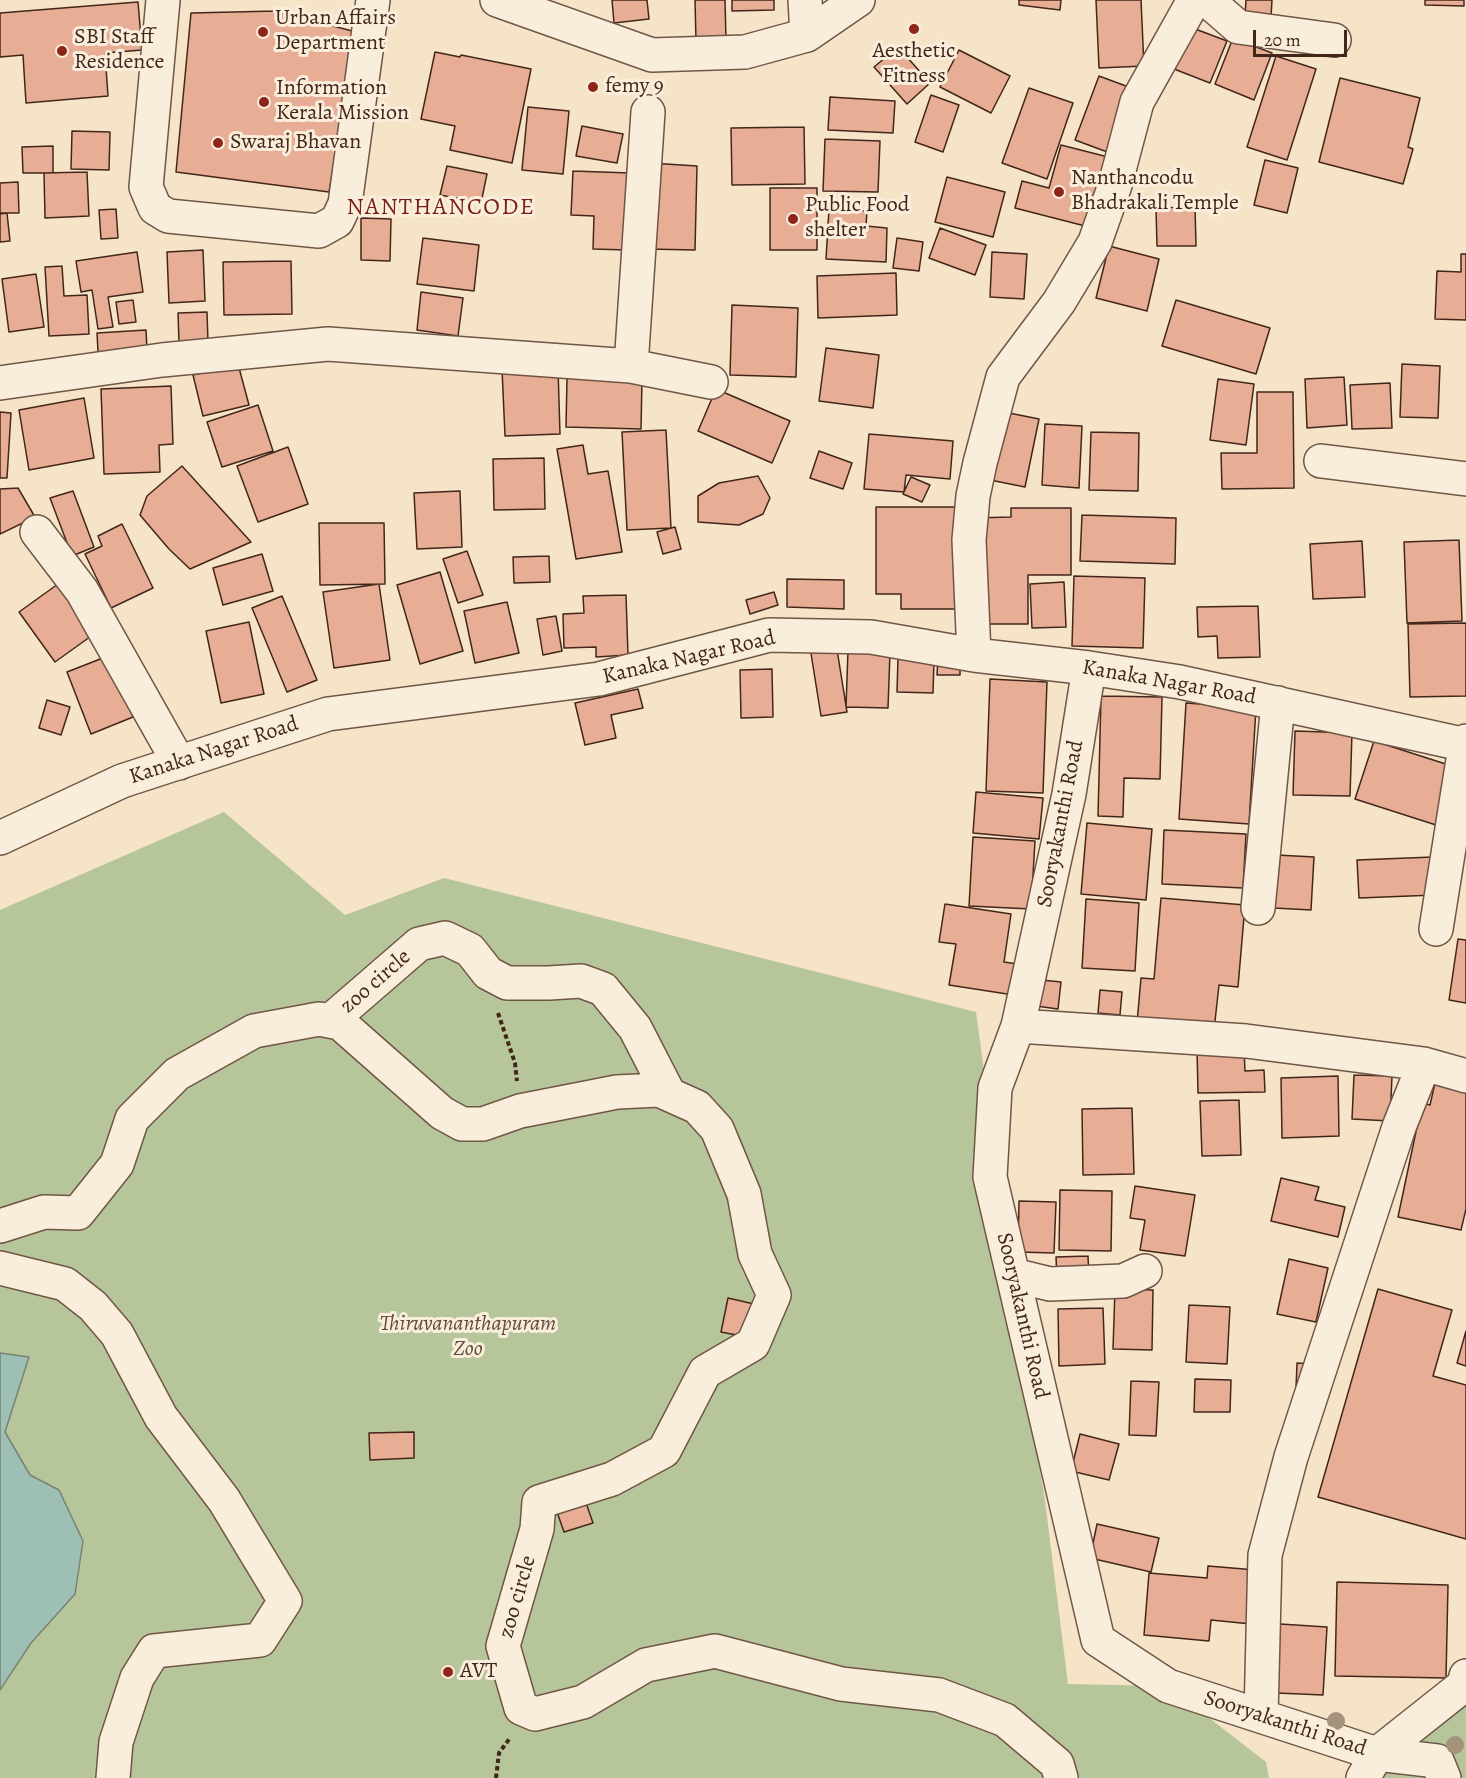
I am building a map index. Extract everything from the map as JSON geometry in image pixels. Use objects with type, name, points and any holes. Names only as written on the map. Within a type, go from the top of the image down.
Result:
[{"type":"street","points":[[163,0],[146,187],[155,208],[168,216],[319,231],[337,221],[345,204],[373,0]]},
{"type":"street","points":[[497,0],[652,55],[745,52],[807,35],[858,0]]},
{"type":"street","points":[[805,0],[807,35]]},
{"type":"street","points":[[974,654],[969,540],[973,496],[1003,377],[1059,302],[1095,242],[1114,185],[1137,102],[1194,0]]},
{"type":"street","points":[[1207,0],[1238,27],[1334,40]]},
{"type":"street","points":[[631,366],[648,112]]},
{"type":"street","points":[[0,383],[162,360],[328,345],[631,366],[711,382]]},
{"type":"street","points":[[1321,461],[1466,479]]},
{"type":"street","points":[[37,532],[82,591],[179,763]]},
{"type":"street","name":"Kanaka Nagar Road","points":[[0,838],[122,781],[328,714],[599,680],[769,635],[871,637],[974,654],[1180,682],[1466,743]]},
{"type":"street","name":"Sooryakanthi Road","points":[[1089,668],[1070,794],[1018,1026],[995,1088],[990,1177],[1098,1640],[1168,1686],[1261,1716],[1370,1766],[1437,1761],[1443,1778]]},
{"type":"street","points":[[1258,908],[1278,703]]},
{"type":"street","points":[[1436,929],[1466,743]]},
{"type":"street","name":"zoo circle","points":[[330,1021],[419,944],[445,939],[470,950],[488,973],[498,979]]},
{"type":"street","points":[[498,979],[507,983],[581,981],[603,989],[635,1029],[669,1094]]},
{"type":"street","name":"zoo circle","points":[[0,1226],[44,1212],[78,1213],[117,1164],[132,1119],[177,1074],[254,1030],[319,1019],[340,1023],[442,1113],[462,1124],[483,1124],[520,1111],[617,1092],[659,1090],[697,1107],[717,1129],[744,1194],[755,1254],[774,1295],[753,1344],[705,1372],[664,1451],[612,1479],[539,1502],[537,1529],[503,1646],[521,1708]]},
{"type":"street","points":[[1018,1026],[1246,1041],[1424,1064],[1466,1076]]},
{"type":"street","points":[[1261,1716],[1265,1555],[1291,1456],[1399,1127],[1424,1064]]},
{"type":"street","points":[[0,1268],[65,1284],[93,1306],[117,1334],[161,1417],[224,1500],[285,1601],[260,1640],[154,1651],[137,1678],[116,1742],[114,1778]]},
{"type":"street","points":[[1012,1275],[1050,1284],[1123,1281],[1144,1271]]},
{"type":"street","points":[[521,1708],[535,1714],[583,1702],[646,1665],[715,1651],[841,1684],[939,1695],[1005,1720],[1057,1764],[1061,1778]]},
{"type":"street","points":[[1370,1766],[1464,1685],[1466,1676]]},
{"type":"path","points":[[498,979],[498,1013],[515,1063],[520,1111]]},
{"type":"path","points":[[496,1778],[499,1753],[514,1733],[521,1708]]},
{"type":"green space","name":"Thiruvananthapuram Zoo","points":[[224,812],[345,915],[444,878],[976,1012],[1034,1438],[1044,1493],[1068,1684],[1168,1686],[1266,1762],[1269,1778],[0,1778],[0,910]]},
{"type":"green space","points":[[1466,1704],[1466,1778],[1377,1778],[1374,1769]]},
{"type":"water","points":[[0,1353],[29,1357],[5,1432],[30,1475],[59,1490],[83,1541],[75,1594],[31,1643],[0,1690]]},
{"type":"building","points":[[612,0],[647,0],[649,19],[614,23]]},
{"type":"building","points":[[695,0],[725,0],[726,40],[696,41]]},
{"type":"building","points":[[732,0],[774,0],[774,10],[732,11]]},
{"type":"building","points":[[1019,0],[1061,0],[1060,10],[1019,5]]},
{"type":"building","points":[[1096,0],[1141,0],[1144,66],[1099,68]]},
{"type":"building","points":[[1246,0],[1272,0],[1271,17],[1245,16]]},
{"type":"building","points":[[1425,0],[1464,0],[1464,6],[1425,5]]},
{"type":"building","name":"SBI Staff Residence","points":[[138,2],[142,50],[105,53],[108,96],[26,103],[23,55],[0,57],[0,13]]},
{"type":"building","name":"Information Kerala Mission","points":[[276,11],[356,32],[329,192],[176,172],[191,13]]},
{"type":"building","points":[[1190,27],[1227,41],[1210,83],[1174,69]]},
{"type":"building","points":[[1233,38],[1272,53],[1254,100],[1215,84]]},
{"type":"building","points":[[898,47],[930,83],[907,104],[874,67]]},
{"type":"building","points":[[959,50],[1010,76],[991,113],[940,87]]},
{"type":"building","points":[[435,52],[531,69],[512,163],[450,150],[455,126],[421,119]]},
{"type":"building","points":[[1276,56],[1316,69],[1287,160],[1247,147]]},
{"type":"building","points":[[1099,76],[1134,89],[1110,153],[1075,140]]},
{"type":"building","points":[[1340,78],[1420,98],[1408,147],[1413,149],[1403,184],[1319,162]]},
{"type":"building","points":[[1029,88],[1073,103],[1047,179],[1002,163]]},
{"type":"building","points":[[931,95],[959,105],[943,152],[915,142]]},
{"type":"building","points":[[830,97],[895,101],[893,133],[828,130]]},
{"type":"building","points":[[528,107],[569,111],[563,174],[522,170]]},
{"type":"building","points":[[582,126],[623,134],[617,163],[576,156]]},
{"type":"building","points":[[804,127],[805,184],[732,185],[731,128]]},
{"type":"building","points":[[72,131],[110,132],[109,170],[71,169]]},
{"type":"building","points":[[825,139],[880,141],[878,192],[823,191]]},
{"type":"building","name":"Nanthancodu Bhadrakali Temple","points":[[1061,145],[1108,157],[1085,226],[1015,208],[1022,181],[1049,188]]},
{"type":"building","points":[[53,146],[53,173],[23,173],[22,147]]},
{"type":"building","points":[[1265,160],[1298,168],[1287,213],[1254,205]]},
{"type":"building","points":[[650,163],[697,166],[695,250],[647,249]]},
{"type":"building","points":[[447,166],[487,174],[481,203],[440,195]]},
{"type":"building","points":[[573,171],[630,173],[628,250],[593,249],[594,216],[571,215]]},
{"type":"building","points":[[87,172],[89,216],[45,218],[44,173]]},
{"type":"building","points":[[947,177],[1005,192],[993,237],[935,222]]},
{"type":"building","points":[[18,182],[19,213],[0,213],[0,183]]},
{"type":"building","name":"Public Food shelter","points":[[770,188],[817,188],[817,250],[770,250]]},
{"type":"building","points":[[1195,207],[1196,246],[1157,246],[1156,208]]},
{"type":"building","points":[[116,209],[118,238],[101,239],[99,210]]},
{"type":"building","points":[[829,209],[867,211],[866,226],[887,228],[886,262],[826,259]]},
{"type":"building","points":[[7,213],[10,241],[0,242],[0,214]]},
{"type":"building","points":[[361,218],[391,219],[390,261],[361,260]]},
{"type":"building","points":[[940,228],[986,245],[975,275],[929,258]]},
{"type":"building","points":[[423,238],[479,245],[474,291],[417,284]]},
{"type":"building","points":[[897,238],[923,242],[919,271],[893,268]]},
{"type":"building","points":[[1109,246],[1159,259],[1147,311],[1096,298]]},
{"type":"building","points":[[203,250],[205,301],[169,303],[167,252]]},
{"type":"building","points":[[137,252],[143,292],[108,297],[113,327],[98,329],[92,290],[81,292],[76,261]]},
{"type":"building","points":[[992,252],[1027,254],[1024,299],[990,297]]},
{"type":"building","points":[[1461,254],[1466,254],[1466,320],[1435,319],[1437,271],[1461,272]]},
{"type":"building","points":[[291,261],[292,314],[224,315],[223,262]]},
{"type":"building","points":[[62,266],[64,296],[87,295],[89,334],[49,336],[45,267]]},
{"type":"building","points":[[896,273],[897,315],[818,318],[817,276]]},
{"type":"building","points":[[36,274],[44,327],[9,332],[2,279]]},
{"type":"building","points":[[421,292],[463,298],[458,336],[417,330]]},
{"type":"building","points":[[133,300],[136,322],[119,324],[116,302]]},
{"type":"building","points":[[1176,300],[1270,328],[1256,374],[1162,346]]},
{"type":"building","points":[[732,305],[798,308],[796,377],[730,375]]},
{"type":"building","points":[[207,312],[208,342],[179,343],[178,313]]},
{"type":"building","points":[[146,330],[147,350],[98,352],[97,333]]},
{"type":"building","points":[[826,348],[879,355],[873,408],[819,401]]},
{"type":"building","points":[[238,364],[249,405],[203,416],[193,375]]},
{"type":"building","points":[[1402,364],[1440,366],[1438,418],[1400,417]]},
{"type":"building","points":[[558,368],[560,434],[505,436],[502,369]]},
{"type":"building","points":[[1344,377],[1347,425],[1307,428],[1305,379]]},
{"type":"building","points":[[567,378],[642,380],[641,429],[566,427]]},
{"type":"building","points":[[1218,379],[1254,384],[1246,445],[1210,440]]},
{"type":"building","points":[[1390,383],[1392,428],[1352,429],[1350,385]]},
{"type":"building","points":[[171,386],[173,444],[159,445],[160,472],[104,474],[101,389]]},
{"type":"building","points":[[716,389],[790,421],[772,463],[698,431]]},
{"type":"building","points":[[1257,392],[1293,392],[1294,488],[1222,489],[1221,453],[1257,453]]},
{"type":"building","points":[[84,398],[94,458],[29,470],[19,410]]},
{"type":"building","points":[[258,405],[273,451],[222,467],[207,422]]},
{"type":"building","points":[[0,412],[11,413],[7,478],[0,478]]},
{"type":"building","points":[[1004,412],[1039,419],[1025,487],[990,480]]},
{"type":"building","points":[[1045,424],[1082,426],[1079,488],[1042,485]]},
{"type":"building","points":[[666,430],[671,528],[627,530],[622,432]]},
{"type":"building","points":[[1091,432],[1139,433],[1138,491],[1089,490]]},
{"type":"building","points":[[869,434],[953,441],[950,479],[906,475],[904,492],[864,489]]},
{"type":"building","points":[[583,445],[588,474],[608,471],[622,552],[576,559],[557,449]]},
{"type":"building","points":[[288,447],[308,504],[258,522],[237,466]]},
{"type":"building","points":[[819,451],[852,463],[843,489],[810,478]]},
{"type":"building","points":[[544,458],[545,509],[494,510],[493,459]]},
{"type":"building","points":[[182,466],[251,542],[190,569],[169,549],[140,515],[147,496]]},
{"type":"building","points":[[758,476],[770,498],[763,514],[739,525],[698,522],[698,496],[719,483]]},
{"type":"building","points":[[911,477],[930,485],[922,502],[903,494]]},
{"type":"building","points":[[18,488],[35,517],[0,534],[0,489]]},
{"type":"building","points":[[73,491],[94,547],[72,556],[50,498]]},
{"type":"building","points":[[460,491],[462,547],[417,549],[414,493]]},
{"type":"building","points":[[876,507],[959,507],[959,609],[901,609],[901,594],[876,594]]},
{"type":"building","points":[[1011,508],[1071,508],[1071,575],[1028,575],[1028,624],[984,624],[973,518],[1011,517]]},
{"type":"building","points":[[1082,515],[1176,518],[1175,564],[1080,561]]},
{"type":"building","points":[[319,523],[384,523],[385,584],[320,585]]},
{"type":"building","points":[[122,524],[153,588],[111,608],[85,554],[102,546],[98,536]]},
{"type":"building","points":[[675,527],[681,549],[663,554],[657,532]]},
{"type":"building","points":[[1459,540],[1462,621],[1407,623],[1404,542]]},
{"type":"building","points":[[1362,541],[1365,597],[1313,599],[1310,544]]},
{"type":"building","points":[[467,551],[483,595],[458,603],[443,559]]},
{"type":"building","points":[[262,554],[273,591],[223,605],[213,568]]},
{"type":"building","points":[[549,556],[550,582],[514,583],[513,557]]},
{"type":"building","points":[[440,572],[463,651],[420,664],[397,585]]},
{"type":"building","points":[[1074,576],[1145,578],[1143,648],[1072,646]]},
{"type":"building","points":[[787,579],[844,580],[844,609],[787,607]]},
{"type":"building","points":[[1064,582],[1066,627],[1032,628],[1030,584]]},
{"type":"building","points":[[58,584],[94,634],[55,662],[19,612]]},
{"type":"building","points":[[379,584],[390,660],[334,668],[323,592]]},
{"type":"building","points":[[774,592],[778,605],[750,614],[746,600]]},
{"type":"building","points":[[626,595],[628,655],[596,657],[596,647],[564,648],[563,614],[584,613],[583,596]]},
{"type":"building","points":[[282,596],[317,680],[287,692],[252,608]]},
{"type":"building","points":[[507,602],[519,653],[475,663],[464,611]]},
{"type":"building","points":[[1258,606],[1260,657],[1218,658],[1217,636],[1198,637],[1197,607]]},
{"type":"building","points":[[556,616],[562,651],[543,655],[537,619]]},
{"type":"building","points":[[249,622],[264,694],[221,703],[206,631]]},
{"type":"building","points":[[1466,623],[1466,696],[1410,697],[1408,624]]},
{"type":"building","points":[[835,637],[847,712],[821,716],[809,641]]},
{"type":"building","points":[[848,650],[890,652],[888,708],[846,707]]},
{"type":"building","points":[[108,656],[133,717],[91,734],[67,672]]},
{"type":"building","points":[[898,658],[934,659],[933,693],[897,692]]},
{"type":"building","points":[[938,658],[960,659],[960,675],[937,675]]},
{"type":"building","points":[[772,669],[773,717],[741,718],[740,670]]},
{"type":"building","points":[[990,679],[1047,682],[1043,793],[986,791]]},
{"type":"building","points":[[638,689],[643,708],[611,715],[616,738],[585,745],[575,703]]},
{"type":"building","points":[[1101,696],[1162,697],[1160,779],[1124,778],[1123,817],[1098,816]]},
{"type":"building","points":[[47,700],[70,707],[61,735],[39,728]]},
{"type":"building","points":[[1186,703],[1256,708],[1249,824],[1179,819]]},
{"type":"building","points":[[1295,731],[1352,733],[1350,796],[1293,795]]},
{"type":"building","points":[[1374,741],[1455,767],[1436,825],[1355,799]]},
{"type":"building","points":[[976,792],[1043,798],[1039,839],[973,833]]},
{"type":"building","points":[[1087,823],[1152,829],[1146,900],[1081,894]]},
{"type":"building","points":[[1164,830],[1246,834],[1243,888],[1162,884]]},
{"type":"building","points":[[973,837],[1035,841],[1031,909],[969,906]]},
{"type":"building","points":[[1277,855],[1314,857],[1311,910],[1274,908]]},
{"type":"building","points":[[1433,857],[1435,895],[1359,898],[1357,860]]},
{"type":"building","points":[[1161,898],[1245,905],[1238,987],[1219,985],[1214,1030],[1137,1023],[1141,978],[1154,979]]},
{"type":"building","points":[[1086,899],[1139,903],[1135,971],[1082,968]]},
{"type":"building","points":[[945,904],[1011,914],[1004,962],[1024,965],[1020,996],[949,985],[956,944],[939,942]]},
{"type":"building","points":[[1458,939],[1466,940],[1466,1003],[1449,1000]]},
{"type":"building","points":[[1032,979],[1061,982],[1058,1009],[1029,1005]]},
{"type":"building","points":[[1100,990],[1122,992],[1120,1015],[1098,1013]]},
{"type":"building","points":[[1244,1048],[1245,1071],[1264,1070],[1265,1092],[1198,1093],[1197,1049]]},
{"type":"building","points":[[1354,1075],[1392,1076],[1390,1121],[1352,1119]]},
{"type":"building","points":[[1338,1076],[1339,1136],[1282,1138],[1281,1078]]},
{"type":"building","points":[[1435,1083],[1466,1089],[1466,1209],[1461,1230],[1398,1217],[1422,1103],[1430,1105]]},
{"type":"building","points":[[1239,1100],[1241,1155],[1202,1156],[1200,1101]]},
{"type":"building","points":[[1132,1108],[1134,1174],[1083,1175],[1082,1109]]},
{"type":"building","points":[[1281,1178],[1319,1187],[1315,1200],[1345,1207],[1338,1237],[1271,1221]]},
{"type":"building","points":[[1135,1186],[1195,1195],[1185,1256],[1140,1250],[1145,1220],[1130,1218]]},
{"type":"building","points":[[1060,1190],[1112,1191],[1111,1251],[1059,1250]]},
{"type":"building","points":[[1019,1201],[1056,1202],[1054,1253],[1018,1252]]},
{"type":"building","points":[[1088,1256],[1089,1279],[1057,1280],[1056,1257]]},
{"type":"building","points":[[1289,1259],[1328,1268],[1316,1322],[1277,1314]]},
{"type":"building","points":[[1115,1289],[1153,1290],[1152,1350],[1113,1349]]},
{"type":"building","points":[[1378,1289],[1452,1310],[1433,1376],[1466,1385],[1466,1539],[1318,1497]]},
{"type":"building","points":[[728,1298],[754,1304],[747,1337],[721,1332]]},
{"type":"building","points":[[1189,1305],[1230,1307],[1227,1364],[1186,1362]]},
{"type":"building","points":[[1103,1308],[1105,1364],[1059,1366],[1058,1309]]},
{"type":"building","points":[[1466,1331],[1466,1366],[1457,1363]]},
{"type":"building","points":[[1297,1363],[1312,1364],[1310,1390],[1296,1389]]},
{"type":"building","points":[[1195,1379],[1231,1380],[1230,1412],[1194,1412]]},
{"type":"building","points":[[1131,1381],[1159,1382],[1156,1436],[1129,1435]]},
{"type":"building","points":[[414,1432],[414,1458],[370,1460],[369,1433]]},
{"type":"building","points":[[1080,1434],[1119,1444],[1109,1480],[1071,1471]]},
{"type":"building","points":[[584,1497],[593,1523],[564,1532],[555,1506]]},
{"type":"building","points":[[1097,1524],[1159,1538],[1151,1572],[1090,1558]]},
{"type":"building","points":[[1208,1566],[1256,1570],[1251,1624],[1211,1620],[1209,1641],[1144,1635],[1149,1573],[1207,1578]]},
{"type":"building","points":[[1337,1582],[1448,1585],[1446,1678],[1335,1676]]},
{"type":"building","points":[[1280,1624],[1327,1627],[1323,1695],[1276,1693]]},
{"type":"place","name":"Aesthetic Fitness","points":[[914,29]]},
{"type":"place","name":"Urban Affairs Department","points":[[263,32]]},
{"type":"place","name":"SBI Staff Residence","points":[[62,51]]},
{"type":"place","name":"femy 9","points":[[593,87]]},
{"type":"place","name":"Information Kerala Mission","points":[[264,102]]},
{"type":"place","name":"Swaraj Bhavan","points":[[218,143]]},
{"type":"place","name":"Nanthancodu Bhadrakali Temple","points":[[1059,192]]},
{"type":"place","name":"Public Food shelter","points":[[793,219]]},
{"type":"place","name":"AVT","points":[[448,1672]]},
{"type":"district","name":"NANTHANCODE","points":[[441,208]]}]
